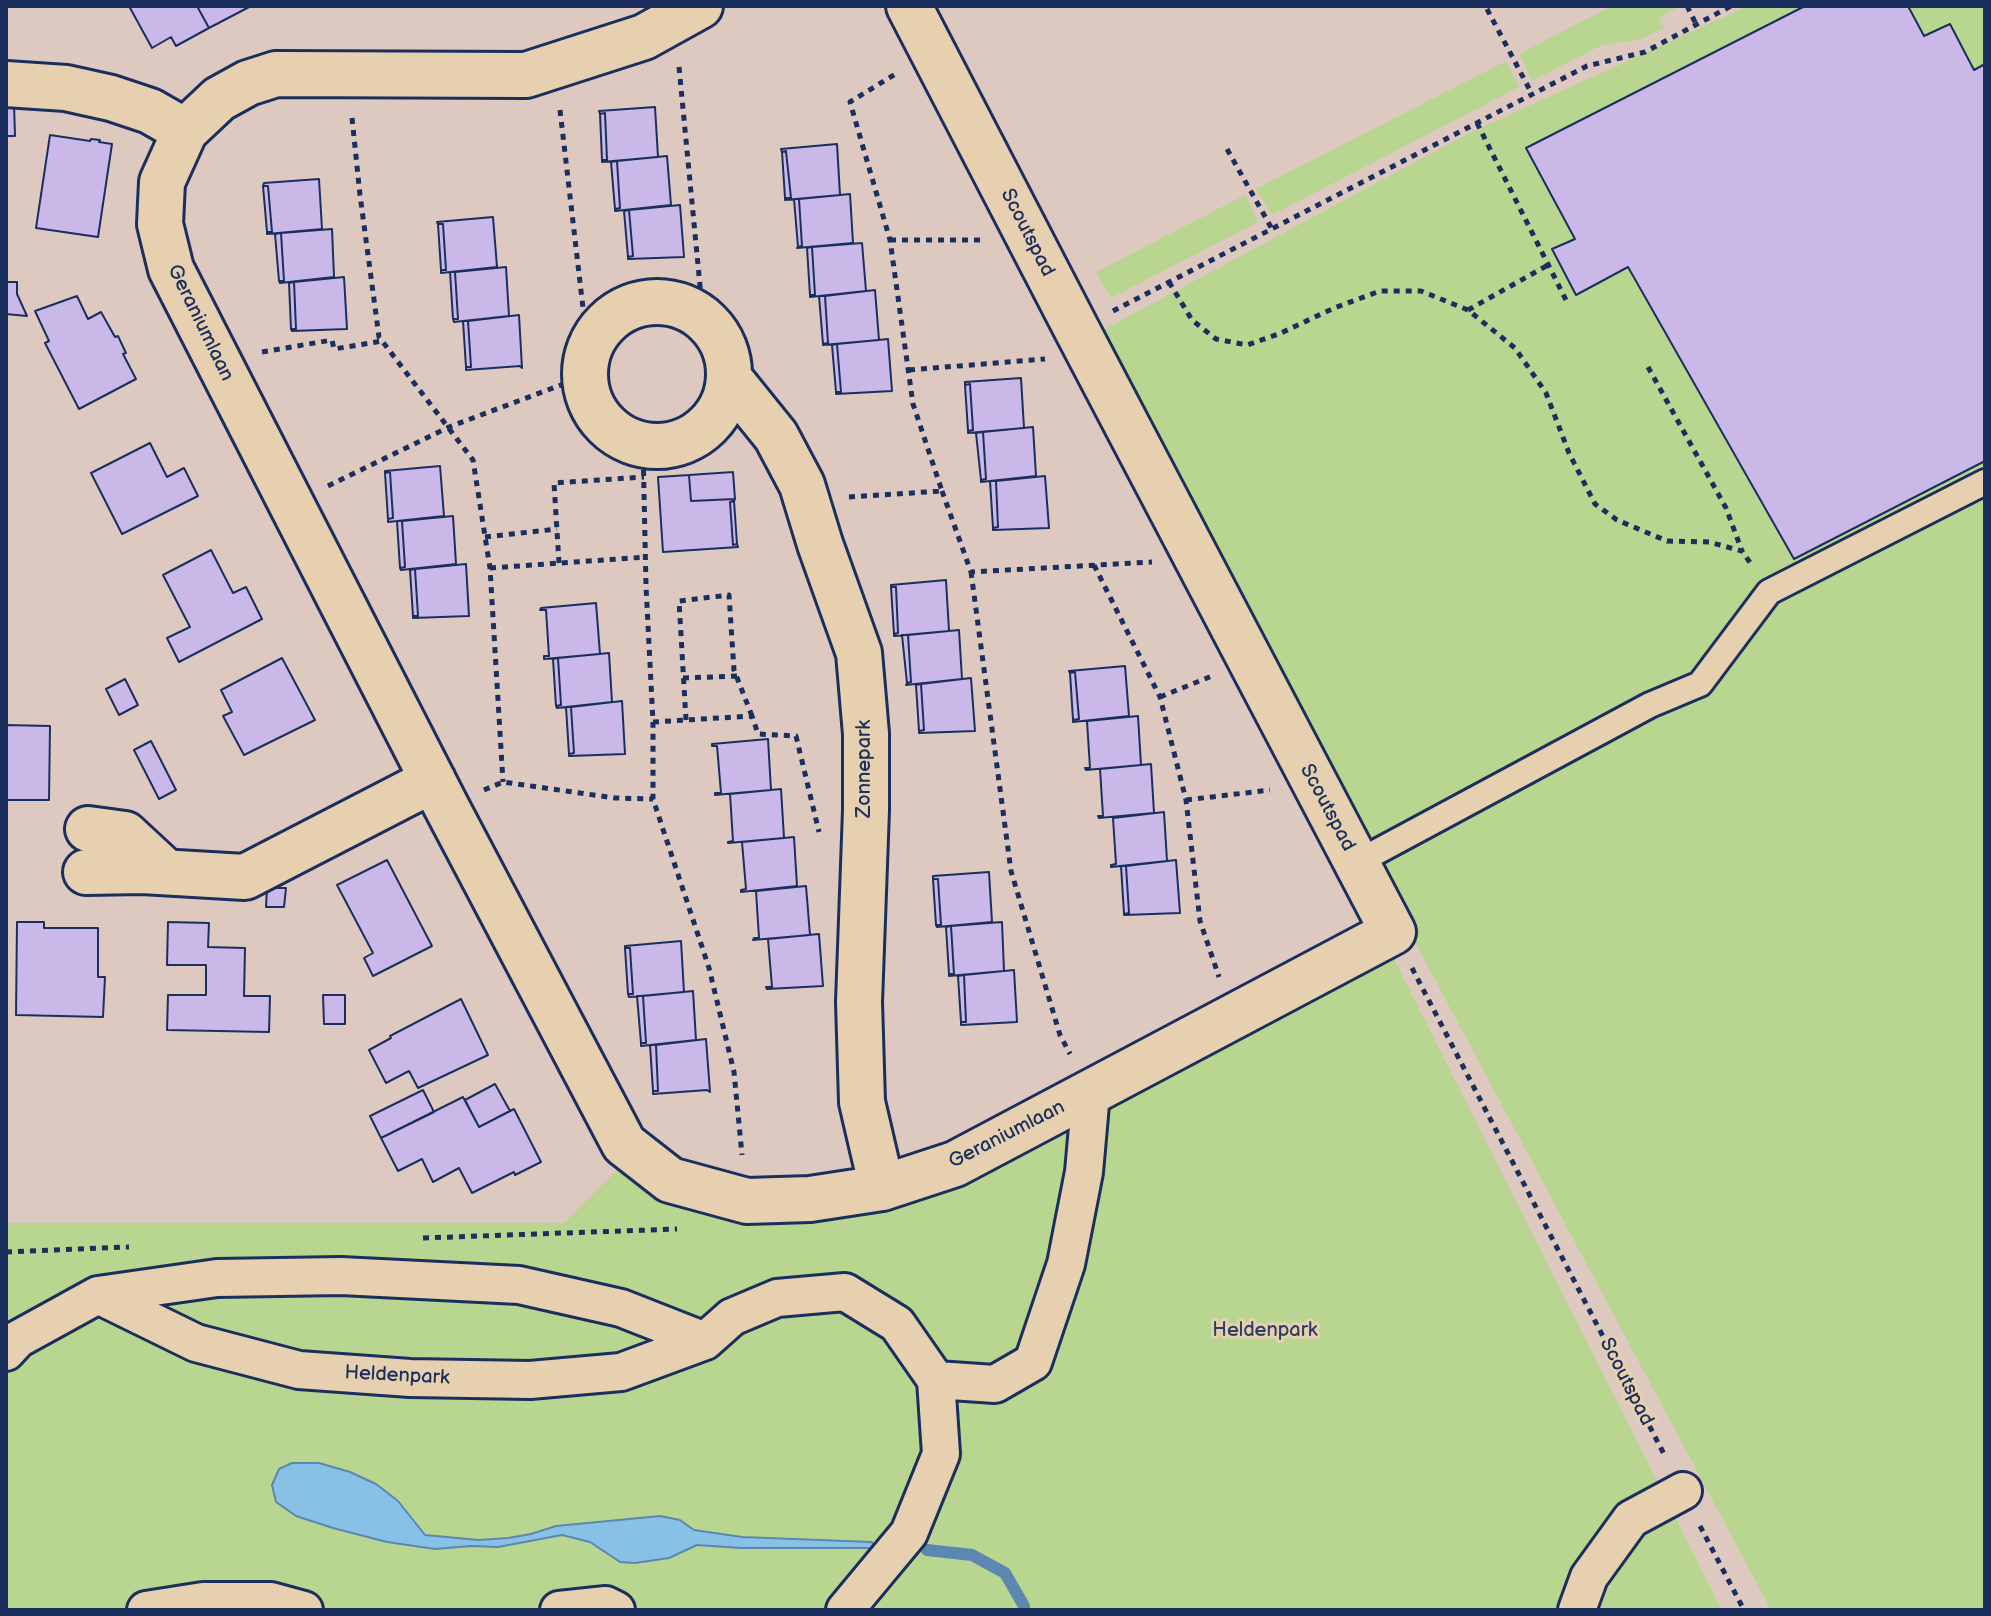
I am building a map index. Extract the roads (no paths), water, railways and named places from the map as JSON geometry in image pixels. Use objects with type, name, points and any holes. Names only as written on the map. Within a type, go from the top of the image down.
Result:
[{"type":"street","name":"Scoutspad","points":[[909,6],[1393,932]]},
{"type":"street","name":"Geraniumlaan","points":[[687,13],[644,37],[526,75],[276,74],[248,83],[219,99],[185,131],[162,182],[160,224],[171,269],[624,1144],[670,1180],[747,1201],[810,1199],[882,1188],[955,1164],[1393,932]]},
{"type":"street","points":[[6,84],[66,88],[111,98],[150,111],[185,131]]},
{"type":"street","name":"Zonnepark","points":[[730,379],[724,403],[711,424],[691,439],[668,446],[644,462],[602,421],[589,400],[587,363],[599,330],[615,314],[637,304],[660,301],[683,305],[703,317],[719,335],[728,356],[730,379],[776,436],[802,485],[859,653],[866,734],[859,1002],[862,1102],[882,1188]]},
{"type":"street","points":[[86,872],[166,872],[245,877],[440,793]]},
{"type":"street","points":[[88,829],[125,834],[166,872]]},
{"type":"street","points":[[845,1610],[909,1533],[941,1454],[936,1380],[995,1384],[1033,1362],[1066,1264],[1084,1172],[1091,1093]]},
{"type":"street","points":[[10,1341],[98,1295],[217,1278],[341,1276],[519,1285],[621,1308],[705,1341]]},
{"type":"street","name":"Heldenpark","points":[[98,1295],[196,1343],[299,1370],[410,1378],[530,1380],[621,1372],[705,1341],[732,1317],[777,1298],[845,1292],[897,1324],[936,1380]]},
{"type":"street","points":[[1577,1610],[1589,1577],[1631,1519],[1683,1491]]},
{"type":"street","points":[[146,1610],[271,1601],[304,1610]]},
{"type":"street","points":[[559,1610],[606,1605],[616,1610]]},
{"type":"lane","points":[[1356,863],[1650,705],[1700,684],[1769,592],[1985,482]]},
{"type":"water","points":[[292,1463],[319,1463],[376,1484],[398,1501],[425,1535],[479,1540],[508,1538],[556,1526],[660,1516],[680,1520],[694,1530],[742,1537],[872,1542],[873,1545],[871,1548],[741,1548],[697,1545],[669,1558],[635,1563],[620,1562],[590,1542],[562,1535],[498,1547],[435,1549],[387,1542],[296,1516],[276,1502],[272,1485],[279,1469]]},
{"type":"waterway","points":[[927,1550],[972,1555],[1005,1573],[1024,1610]]}]
